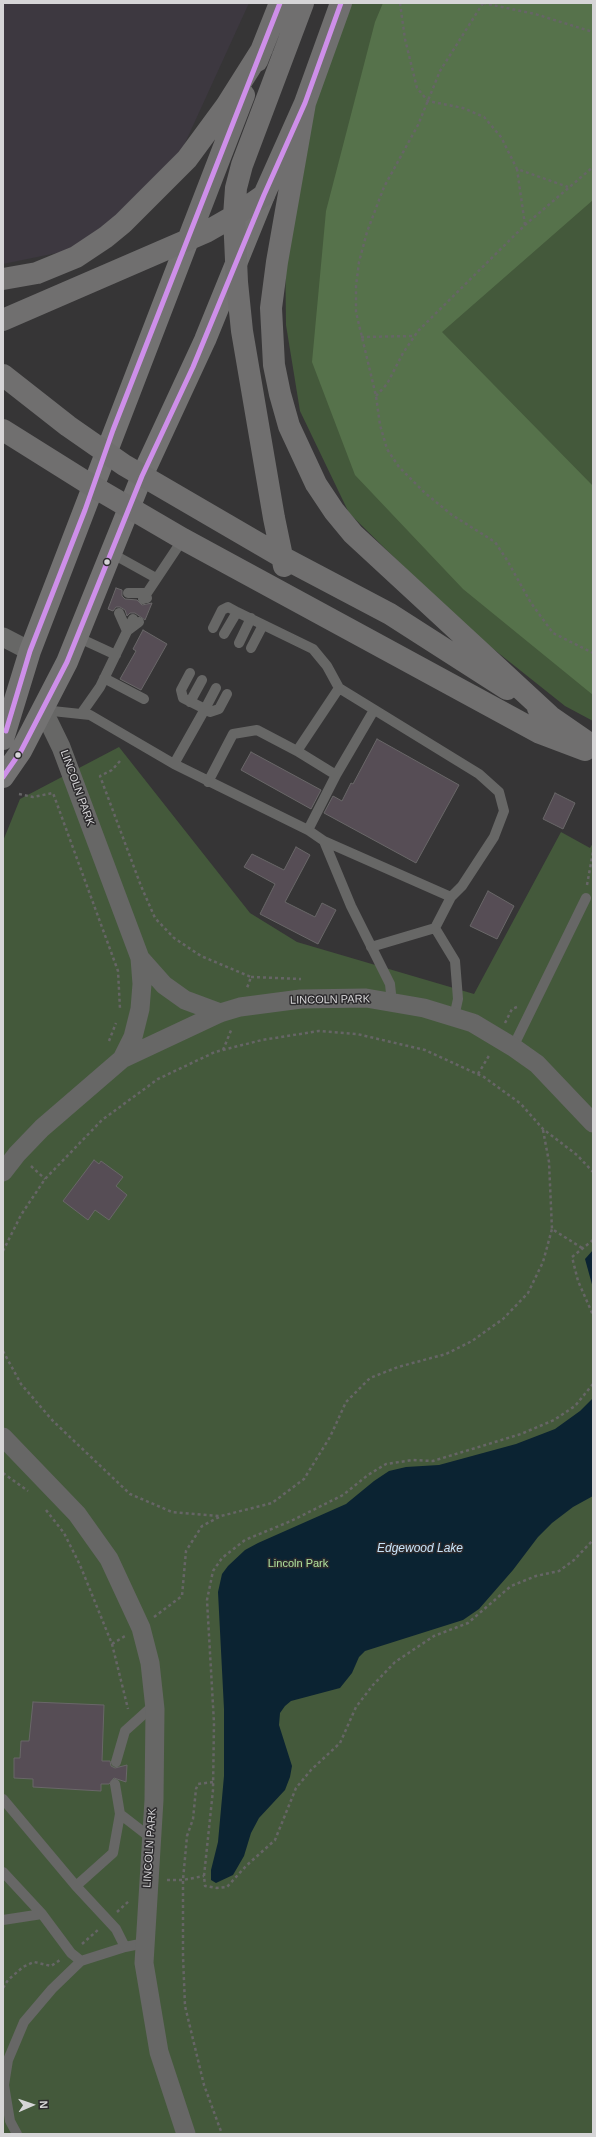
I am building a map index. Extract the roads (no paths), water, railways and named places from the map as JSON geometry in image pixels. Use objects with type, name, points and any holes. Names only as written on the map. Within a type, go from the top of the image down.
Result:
[{"type":"highway","points":[[188,240],[280,3]]},
{"type":"highway","points":[[292,598],[282,557],[247,366],[239,303],[234,216],[236,188],[242,165],[304,3]]},
{"type":"highway","points":[[3,320],[206,232],[234,216],[264,194],[305,103],[341,3]]},
{"type":"highway","points":[[3,279],[37,273],[76,257],[106,238],[128,219],[170,177],[191,153],[226,106],[262,48]]},
{"type":"highway","points":[[305,103],[277,262],[271,308],[274,365],[289,426],[316,484],[334,511],[353,534],[550,716]]},
{"type":"highway","points":[[3,375],[105,454],[282,557],[390,614],[550,716],[593,746]]},
{"type":"highway","points":[[3,430],[94,487],[183,539],[540,733],[593,754]]},
{"type":"main road","points":[[3,777],[21,751],[43,710],[77,637],[142,476],[194,367],[264,194]]},
{"type":"main road","points":[[3,739],[30,651],[188,240]]},
{"type":"street","points":[[3,637],[30,651]]},
{"type":"street","name":"LINCOLN PARK","points":[[43,710],[62,747],[140,958],[142,984],[140,1009],[133,1037],[122,1059]]},
{"type":"street","name":"LINCOLN PARK","points":[[140,958],[164,985],[185,1000],[220,1012]]},
{"type":"street","name":"LINCOLN PARK","points":[[3,1172],[42,1128],[122,1059],[220,1012],[240,1007],[301,999],[366,998],[424,1008],[473,1023],[537,1064],[593,1123]]},
{"type":"street","name":"LINCOLN PARK","points":[[3,1437],[78,1514],[109,1559],[141,1628],[150,1663],[155,1704],[154,1800],[144,1963],[159,2052],[186,2134]]},
{"type":"lane","points":[[128,593],[146,598],[156,578],[183,539]]},
{"type":"lane","points":[[111,553],[156,578]]},
{"type":"lane","points":[[213,628],[222,610],[228,607],[313,649],[327,666],[339,688],[479,774],[499,792],[504,811],[494,837],[462,886],[451,897],[435,928],[371,947]]},
{"type":"lane","points":[[224,634],[237,612]]},
{"type":"lane","points":[[119,613],[127,631]]},
{"type":"lane","points":[[239,643],[251,618]]},
{"type":"lane","points":[[81,714],[104,678],[127,631],[136,620]]},
{"type":"lane","points":[[251,648],[263,625]]},
{"type":"lane","points":[[77,637],[116,655]]},
{"type":"lane","points":[[190,673],[181,690],[183,698],[190,702],[210,712],[219,709],[227,694]]},
{"type":"lane","points":[[104,678],[144,698]]},
{"type":"lane","points":[[190,702],[202,680]]},
{"type":"lane","points":[[174,764],[216,688]]},
{"type":"lane","points":[[297,751],[339,688]]},
{"type":"lane","points":[[43,710],[90,715],[174,764],[308,830],[324,841],[451,897]]},
{"type":"lane","points":[[308,830],[336,775],[374,710]]},
{"type":"lane","points":[[208,782],[233,734],[257,730],[297,751],[336,775]]},
{"type":"lane","points":[[324,841],[351,906],[390,984],[392,1002]]},
{"type":"lane","points":[[513,1048],[586,898]]},
{"type":"lane","points":[[435,928],[455,961],[458,999],[454,1017]]},
{"type":"lane","points":[[116,1762],[125,1731],[155,1704]]},
{"type":"lane","points":[[76,1886],[113,1853],[120,1814],[115,1784]]},
{"type":"lane","points":[[3,1799],[76,1886],[116,1929],[125,1947]]},
{"type":"lane","points":[[120,1814],[151,1838]]},
{"type":"lane","points":[[3,1872],[42,1914],[71,1953],[81,1961]]},
{"type":"lane","points":[[3,1920],[42,1914]]},
{"type":"lane","points":[[17,2134],[10,2121],[4,2085],[8,2060],[24,2022],[52,1989],[81,1961],[125,1947],[145,1943]]},
{"type":"water","points":[[593,1250],[593,1288],[585,1259]]},
{"type":"water","name":"Edgewood Lake","points":[[593,1398],[593,1496],[573,1507],[552,1523],[538,1537],[513,1570],[479,1609],[463,1620],[365,1651],[359,1657],[352,1673],[340,1688],[291,1701],[285,1706],[280,1713],[279,1725],[292,1766],[285,1790],[259,1818],[251,1833],[244,1856],[233,1875],[216,1883],[211,1880],[211,1870],[218,1842],[224,1776],[224,1709],[218,1592],[222,1574],[228,1566],[245,1550],[258,1543],[346,1504],[389,1471],[406,1467],[439,1465],[516,1444],[555,1429],[580,1411]]},
{"type":"park label","name":"Lincoln Park","points":[[298,1564]]}]
